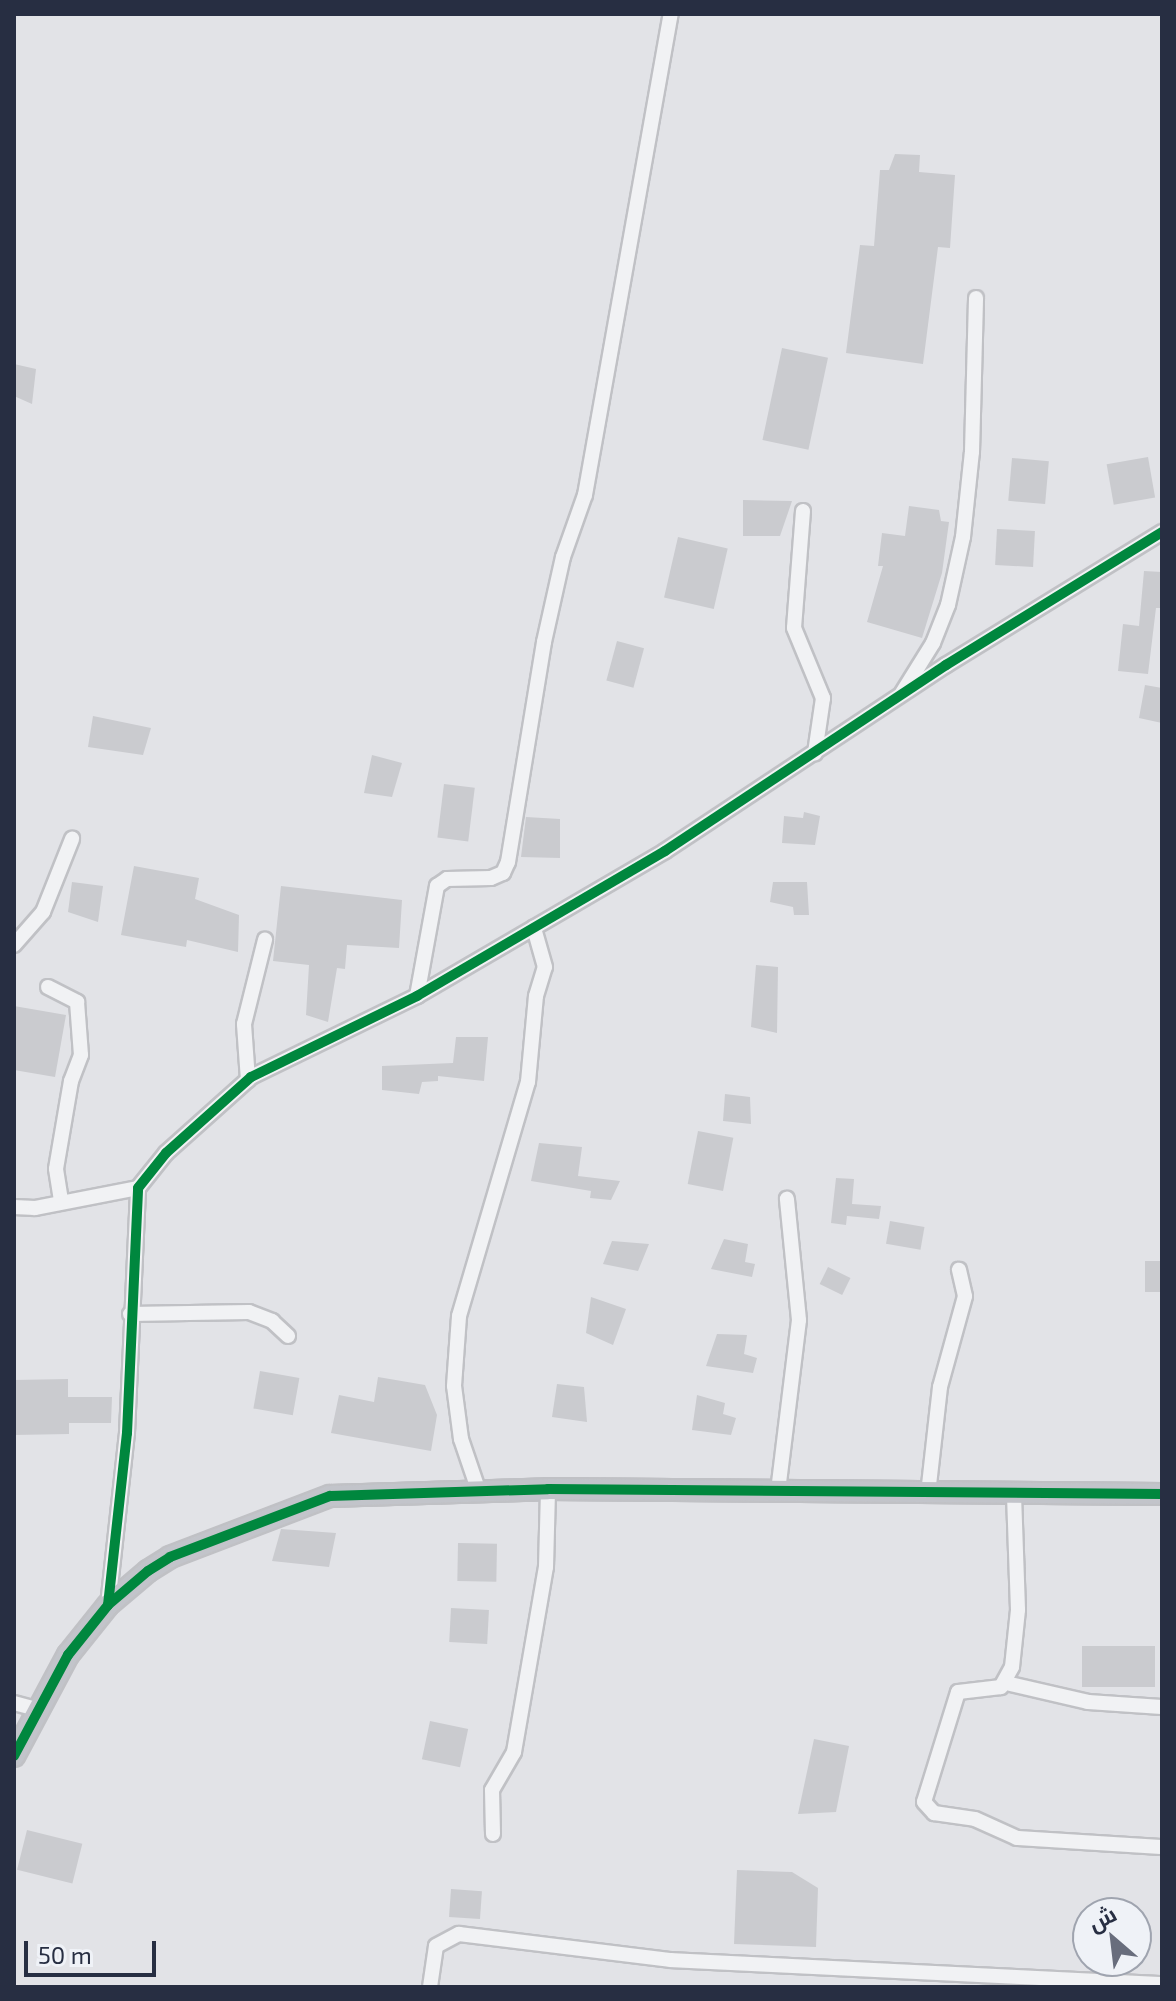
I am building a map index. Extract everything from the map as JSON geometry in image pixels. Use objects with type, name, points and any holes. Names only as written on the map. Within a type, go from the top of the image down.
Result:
[{"type":"street","points":[[417,996],[437,886],[447,879],[491,878],[503,873],[508,862],[544,642],[563,557],[585,495],[671,14]]},
{"type":"street","points":[[900,697],[933,643],[963,537],[972,452],[976,298]]},
{"type":"street","points":[[803,511],[794,628],[823,698],[815,753]]},
{"type":"street","points":[[108,1605],[127,1433],[138,1188],[175,1144],[248,1080],[417,996],[665,851],[900,697],[1162,532]]},
{"type":"street","points":[[14,945],[43,912],[72,839]]},
{"type":"street","points":[[478,1489],[461,1439],[454,1386],[459,1316],[528,1082],[536,996],[545,967],[534,928]]},
{"type":"street","points":[[248,1080],[244,1024],[265,940]]},
{"type":"street","points":[[48,987],[77,1002],[81,1055],[71,1081],[56,1169],[61,1202]]},
{"type":"street","points":[[14,1207],[138,1188]]},
{"type":"street","points":[[778,1491],[799,1320],[787,1199]]},
{"type":"street","points":[[928,1494],[937,1401],[965,1296],[959,1270]]},
{"type":"street","points":[[130,1314],[249,1312],[288,1336]]},
{"type":"street","points":[[14,1756],[36,1709],[68,1655],[108,1605],[170,1557],[330,1496],[478,1489],[1162,1494]]},
{"type":"street","points":[[493,1834],[492,1790],[514,1752],[546,1567],[548,1489]]},
{"type":"street","points":[[1006,1683],[1017,1637],[1014,1495]]},
{"type":"street","points":[[1162,1707],[1088,1702],[1006,1683],[994,1690],[958,1692],[924,1793],[930,1811],[975,1819],[1017,1838],[1162,1847]]},
{"type":"street","points":[[14,1703],[36,1709]]},
{"type":"street","points":[[430,1987],[436,1946],[459,1934],[671,1960],[1162,1984]]},
{"type":"building","points":[[895,154],[920,155],[919,172],[955,175],[950,248],[938,247],[923,364],[846,353],[860,245],[874,246],[880,170],[889,170]]},
{"type":"building","points":[[782,348],[828,358],[808,450],[762,440]]},
{"type":"building","points":[[14,364],[36,369],[32,404],[14,396]]},
{"type":"building","points":[[1148,457],[1155,497],[1114,505],[1107,464]]},
{"type":"building","points":[[1012,458],[1049,461],[1045,504],[1008,501]]},
{"type":"building","points":[[743,500],[792,501],[780,536],[743,536]]},
{"type":"building","points":[[909,506],[939,510],[941,521],[949,522],[942,573],[922,638],[867,622],[883,566],[878,566],[882,533],[905,536]]},
{"type":"building","points":[[997,529],[1035,531],[1033,567],[995,565]]},
{"type":"building","points":[[678,537],[728,548],[714,609],[664,597]]},
{"type":"building","points":[[1144,571],[1162,572],[1162,608],[1156,608],[1148,674],[1118,671],[1123,624],[1139,626]]},
{"type":"building","points":[[617,641],[644,648],[633,688],[606,681]]},
{"type":"building","points":[[1145,685],[1162,688],[1162,723],[1139,718]]},
{"type":"building","points":[[93,716],[151,728],[143,755],[88,747]]},
{"type":"building","points":[[372,755],[402,763],[392,797],[364,793]]},
{"type":"building","points":[[444,784],[475,788],[468,841],[437,838]]},
{"type":"building","points":[[804,812],[820,816],[815,845],[782,843],[784,816],[803,818]]},
{"type":"building","points":[[526,817],[560,819],[560,858],[521,857]]},
{"type":"building","points":[[134,866],[199,878],[195,899],[239,915],[238,952],[187,940],[186,947],[121,935]]},
{"type":"building","points":[[72,882],[103,886],[98,922],[68,912]]},
{"type":"building","points":[[773,882],[807,882],[809,915],[794,915],[793,907],[770,902]]},
{"type":"building","points":[[281,886],[402,900],[399,948],[347,945],[345,969],[337,968],[328,1022],[306,1015],[309,965],[273,961]]},
{"type":"building","points":[[756,965],[778,967],[777,1033],[751,1027]]},
{"type":"building","points":[[14,1006],[66,1015],[55,1077],[14,1070]]},
{"type":"building","points":[[456,1037],[488,1037],[484,1081],[438,1076],[438,1081],[422,1082],[419,1094],[382,1090],[382,1066],[453,1063]]},
{"type":"building","points":[[725,1094],[750,1097],[751,1124],[723,1121]]},
{"type":"building","points":[[698,1131],[733,1138],[723,1191],[688,1184]]},
{"type":"building","points":[[539,1143],[582,1147],[578,1176],[620,1181],[611,1200],[590,1198],[591,1191],[531,1181]]},
{"type":"building","points":[[836,1178],[854,1179],[852,1204],[881,1206],[879,1219],[847,1216],[846,1225],[831,1223]]},
{"type":"building","points":[[890,1221],[924,1227],[920,1250],[886,1244]]},
{"type":"building","points":[[724,1239],[748,1244],[745,1262],[755,1264],[752,1277],[711,1269]]},
{"type":"building","points":[[612,1241],[649,1244],[638,1271],[603,1264]]},
{"type":"building","points":[[1145,1261],[1162,1261],[1162,1292],[1145,1292]]},
{"type":"building","points":[[828,1267],[850,1278],[842,1295],[820,1284]]},
{"type":"building","points":[[591,1297],[626,1309],[613,1345],[586,1333]]},
{"type":"building","points":[[717,1334],[747,1335],[744,1354],[757,1358],[753,1373],[706,1366]]},
{"type":"building","points":[[260,1371],[299,1378],[293,1415],[253,1408]]},
{"type":"building","points":[[378,1377],[425,1385],[437,1415],[431,1451],[331,1433],[339,1395],[374,1402]]},
{"type":"building","points":[[68,1379],[68,1397],[112,1397],[111,1423],[69,1423],[69,1434],[14,1435],[14,1380]]},
{"type":"building","points":[[557,1384],[584,1387],[587,1422],[552,1417]]},
{"type":"building","points":[[697,1395],[725,1403],[723,1414],[736,1418],[731,1435],[692,1430]]},
{"type":"building","points":[[281,1529],[336,1533],[329,1567],[272,1561]]},
{"type":"building","points":[[458,1543],[497,1544],[496,1582],[457,1581]]},
{"type":"building","points":[[451,1608],[489,1610],[487,1644],[449,1642]]},
{"type":"building","points":[[1082,1646],[1155,1646],[1155,1687],[1082,1687]]},
{"type":"building","points":[[430,1721],[468,1729],[460,1767],[422,1759]]},
{"type":"building","points":[[814,1739],[849,1746],[836,1812],[798,1814]]},
{"type":"building","points":[[27,1830],[82,1844],[72,1884],[17,1870]]},
{"type":"building","points":[[737,1870],[792,1872],[818,1888],[816,1947],[734,1944]]},
{"type":"building","points":[[451,1889],[482,1891],[480,1919],[449,1917]]},
{"type":"cycle path","points":[[108,1605],[127,1433],[138,1188],[166,1153],[251,1077],[417,996],[665,851],[946,665],[1162,532]]},
{"type":"cycle path","points":[[14,1756],[68,1655],[108,1605],[148,1571],[170,1557],[330,1496],[548,1489],[1162,1494]]}]
